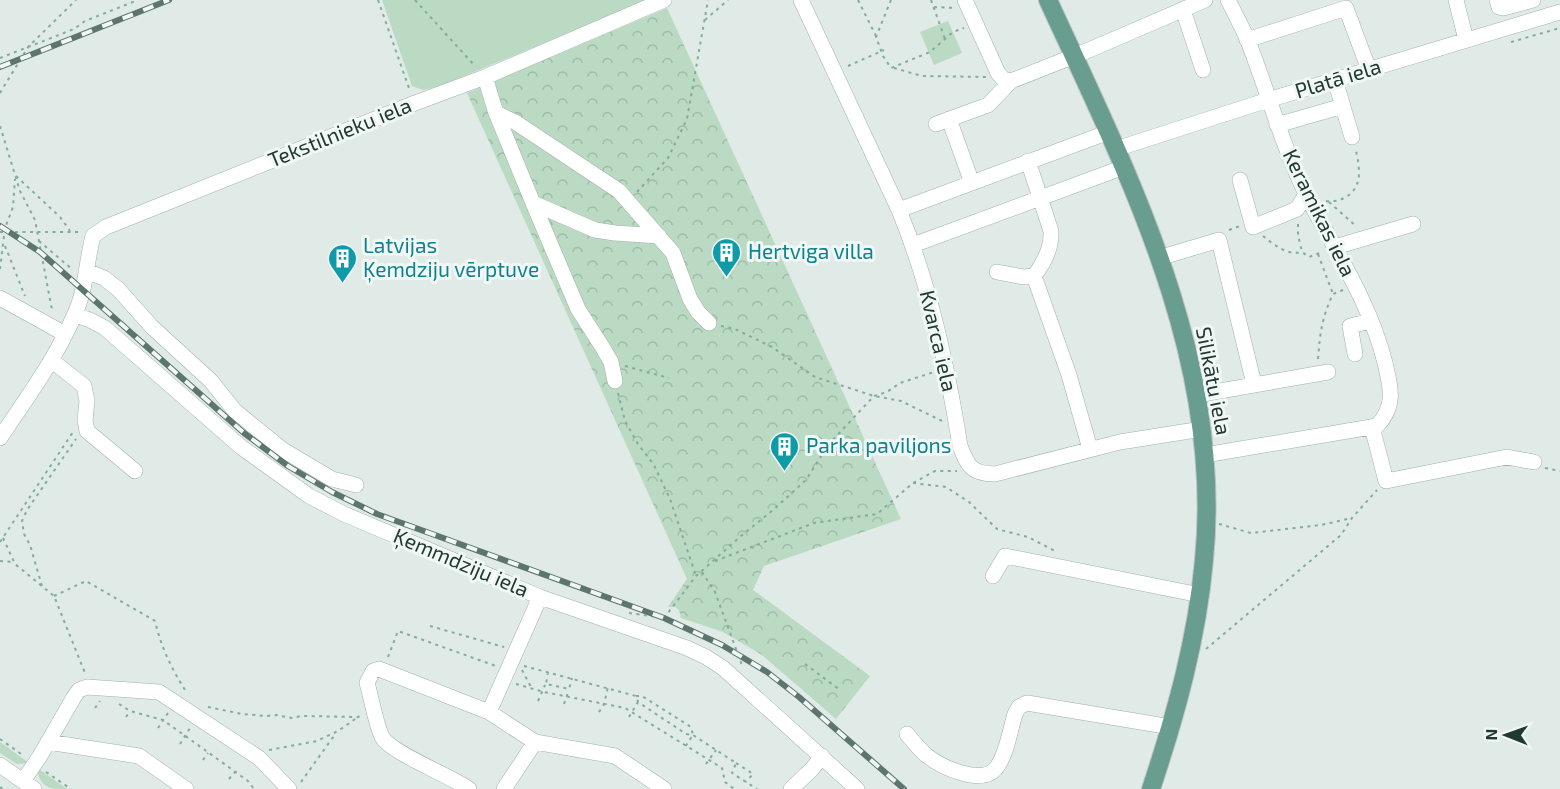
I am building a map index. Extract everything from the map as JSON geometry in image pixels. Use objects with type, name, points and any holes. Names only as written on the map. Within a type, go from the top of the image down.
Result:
[{"type":"main road","name":"Silikātu iela","points":[[1048,0],[1124,167],[1170,286],[1197,395],[1202,429],[1205,455],[1206,524],[1195,632],[1172,727],[1151,789]]},
{"type":"street","name":"Tekstilnieku iela","points":[[93,236],[106,227],[414,103],[485,77],[664,0]]},
{"type":"street","name":"Kvarca iela","points":[[801,0],[899,210],[913,245],[936,321],[960,446],[967,462],[974,470]]},
{"type":"street","points":[[972,183],[942,121],[988,105],[1004,77],[1074,56],[1205,0]]},
{"type":"street","name":"Keramikas iela","points":[[1228,0],[1248,40],[1277,125],[1306,194],[1335,246],[1371,321],[1385,363],[1390,390],[1390,407],[1384,418],[1374,426]]},
{"type":"street","points":[[1456,0],[1466,40]]},
{"type":"street","points":[[1497,0],[1499,7],[1503,8],[1533,0]]},
{"type":"street","points":[[966,4],[1004,77]]},
{"type":"street","points":[[1248,40],[1346,8],[1369,70]]},
{"type":"street","points":[[1182,10],[1203,70]]},
{"type":"street","name":"Platā iela","points":[[1116,149],[1268,100],[1560,12]]},
{"type":"street","points":[[485,77],[496,113],[578,309],[611,362],[615,381]]},
{"type":"street","points":[[1335,80],[1352,137]]},
{"type":"street","points":[[1277,125],[1342,106]]},
{"type":"street","points":[[496,113],[515,122],[608,182],[629,202],[673,253],[694,305],[709,323]]},
{"type":"street","points":[[899,210],[1109,132]]},
{"type":"street","points":[[1028,161],[1051,231],[1052,243],[1046,258],[1034,276]]},
{"type":"street","points":[[913,245],[1124,167]]},
{"type":"street","points":[[1240,180],[1252,227],[1297,209],[1306,194]]},
{"type":"street","points":[[533,203],[595,230],[615,234],[659,236]]},
{"type":"street","points":[[1335,246],[1413,224]]},
{"type":"street","points":[[0,438],[51,360],[60,332],[75,315],[86,277],[93,236]]},
{"type":"street","points":[[1159,258],[1219,240],[1254,384]]},
{"type":"street","points":[[997,272],[1034,276]]},
{"type":"street","points":[[1034,276],[1069,375],[1090,449]]},
{"type":"street","points":[[86,277],[104,278],[117,289],[152,327],[211,381],[235,411],[284,450],[333,479],[356,485]]},
{"type":"street","points":[[0,298],[60,332]]},
{"type":"street","name":"Ķemmdziju iela","points":[[75,315],[105,328],[241,447],[309,496],[344,514],[540,597],[697,652],[723,668],[857,789]]},
{"type":"street","points":[[1355,354],[1350,326],[1371,321]]},
{"type":"street","points":[[51,360],[84,386],[87,401],[85,420],[87,431],[135,471]]},
{"type":"street","points":[[1197,395],[1322,373]]},
{"type":"street","points":[[1205,455],[1374,426],[1386,481],[1507,457],[1534,462]]},
{"type":"street","points":[[974,470],[983,474],[995,474],[1090,449],[1202,429]]},
{"type":"street","points":[[993,576],[1005,556],[1200,595]]},
{"type":"street","points":[[489,712],[513,666],[540,597]]},
{"type":"street","points":[[469,789],[458,781],[394,749],[383,738],[367,683],[373,671],[383,670],[489,712],[535,742],[615,756],[664,789]]},
{"type":"street","points":[[0,765],[28,785],[48,742],[83,690],[159,692],[194,711],[295,786]]},
{"type":"street","points":[[907,734],[925,754],[938,763],[966,774],[982,776],[993,772],[998,767],[1015,714],[1023,704],[1172,727]]},
{"type":"street","points":[[48,742],[139,756],[186,789]]},
{"type":"street","points":[[504,789],[535,742]]},
{"type":"street","points":[[790,789],[812,769],[822,756]]},
{"type":"path","points":[[0,93],[10,73],[28,47],[76,0]]},
{"type":"path","points":[[0,58],[74,29],[86,21],[138,0]]},
{"type":"path","points":[[378,0],[414,103]]},
{"type":"path","points":[[415,0],[485,77]]},
{"type":"path","points":[[629,202],[668,158],[687,119],[708,0]]},
{"type":"path","points":[[704,21],[728,0]]},
{"type":"path","points":[[858,0],[888,65],[930,77],[1004,77]]},
{"type":"path","points":[[876,36],[891,0]]},
{"type":"path","points":[[931,0],[945,39]]},
{"type":"path","points":[[934,7],[966,4]]},
{"type":"path","points":[[894,68],[930,52],[953,32],[975,23]]},
{"type":"path","points":[[834,72],[882,50]]},
{"type":"path","points":[[0,126],[20,191],[34,220],[60,332]]},
{"type":"path","points":[[1329,202],[1346,198],[1358,184],[1358,158],[1352,137]]},
{"type":"path","points":[[16,176],[60,217],[70,231]]},
{"type":"path","points":[[0,269],[4,232],[13,207],[16,176]]},
{"type":"path","points":[[1306,194],[1329,202],[1366,237]]},
{"type":"path","points":[[1297,209],[1298,235],[1302,252],[1310,257],[1335,246]]},
{"type":"path","points":[[1219,240],[1226,231],[1242,225],[1252,227],[1275,246],[1295,254],[1302,252]]},
{"type":"path","points":[[0,232],[81,231],[93,236]]},
{"type":"path","points":[[39,240],[86,277]]},
{"type":"path","points":[[4,243],[31,309],[31,316]]},
{"type":"path","points":[[1318,254],[1333,294]]},
{"type":"path","points":[[1322,373],[1320,326],[1324,313],[1333,294],[1354,285]]},
{"type":"path","points":[[709,323],[735,329],[772,347],[815,377],[901,402],[957,426]]},
{"type":"path","points":[[611,362],[669,378]]},
{"type":"path","points":[[664,618],[696,576],[806,480],[828,445],[874,396],[887,392],[900,383],[926,375]]},
{"type":"path","points":[[615,381],[625,421],[638,444],[654,465],[670,499],[696,576]]},
{"type":"path","points":[[0,542],[80,422],[85,420]]},
{"type":"path","points":[[42,586],[30,545],[24,534],[22,521],[27,510],[78,436],[85,420]]},
{"type":"path","points":[[712,562],[814,523],[877,514],[913,483],[935,471],[974,470]]},
{"type":"path","points":[[1199,655],[1341,535],[1352,518],[1386,481]]},
{"type":"path","points":[[913,483],[946,487],[969,502],[997,529],[1028,537],[1063,555]]},
{"type":"path","points":[[1215,523],[1251,533],[1321,525],[1352,518]]},
{"type":"path","points":[[3,538],[14,562],[54,596],[83,690],[101,700],[95,708]]},
{"type":"path","points":[[0,561],[14,562]]},
{"type":"path","points":[[702,572],[715,592],[751,692]]},
{"type":"path","points":[[54,596],[86,581],[155,621],[159,640],[194,711],[204,706],[242,714],[292,718],[301,716],[358,717]]},
{"type":"path","points":[[430,626],[513,666],[532,689],[625,708],[722,768],[725,782],[729,788],[734,789]]},
{"type":"path","points":[[383,670],[398,631],[513,666],[548,672],[642,696],[690,727],[693,735]]},
{"type":"path","points":[[805,664],[840,690]]},
{"type":"path","points":[[513,666],[532,689]]},
{"type":"path","points":[[538,701],[544,692],[548,672]]},
{"type":"path","points":[[564,704],[572,678]]},
{"type":"path","points":[[546,684],[569,689]]},
{"type":"path","points":[[599,712],[604,704],[608,687]]},
{"type":"path","points":[[636,696],[638,702],[753,774],[746,783]]},
{"type":"path","points":[[111,702],[121,704],[130,711],[163,720],[235,772],[254,789]]},
{"type":"path","points":[[629,717],[638,702]]},
{"type":"path","points":[[251,753],[317,741],[375,709]]},
{"type":"path","points":[[126,717],[130,711]]},
{"type":"path","points":[[158,728],[163,720]]},
{"type":"path","points":[[295,786],[338,731]]},
{"type":"path","points":[[660,736],[664,731]]},
{"type":"path","points":[[683,750],[693,735]]},
{"type":"path","points":[[180,744],[185,736]]},
{"type":"path","points":[[706,764],[716,750]]},
{"type":"path","points":[[203,760],[208,753]]},
{"type":"path","points":[[736,763],[732,773],[757,789]]},
{"type":"path","points":[[229,779],[235,772]]},
{"type":"green space","points":[[382,0],[648,0],[440,86],[423,90],[412,86]]},
{"type":"green space","points":[[667,8],[901,519],[764,566],[753,590],[870,676],[836,719],[762,655],[723,632],[681,618],[679,610],[675,607],[668,607],[687,579],[467,93]]},
{"type":"green space","points":[[948,21],[962,53],[934,65],[920,32]]},
{"type":"green space","points":[[0,742],[29,763],[17,764],[0,753]]},
{"type":"green space","points":[[39,769],[67,789],[45,785],[38,774]]},
{"type":"railway","points":[[0,67],[169,0]]},
{"type":"railway","points":[[0,226],[40,252],[244,433],[288,466],[332,492],[377,514],[664,618],[722,645],[767,672],[799,697],[904,789]]},
{"type":"place","name":"Hertviga villa","points":[[727,278]]},
{"type":"place","name":"Latvijas Ķemdziju vērptuve","points":[[342,284]]},
{"type":"place","name":"Parka paviljons","points":[[785,472]]}]
